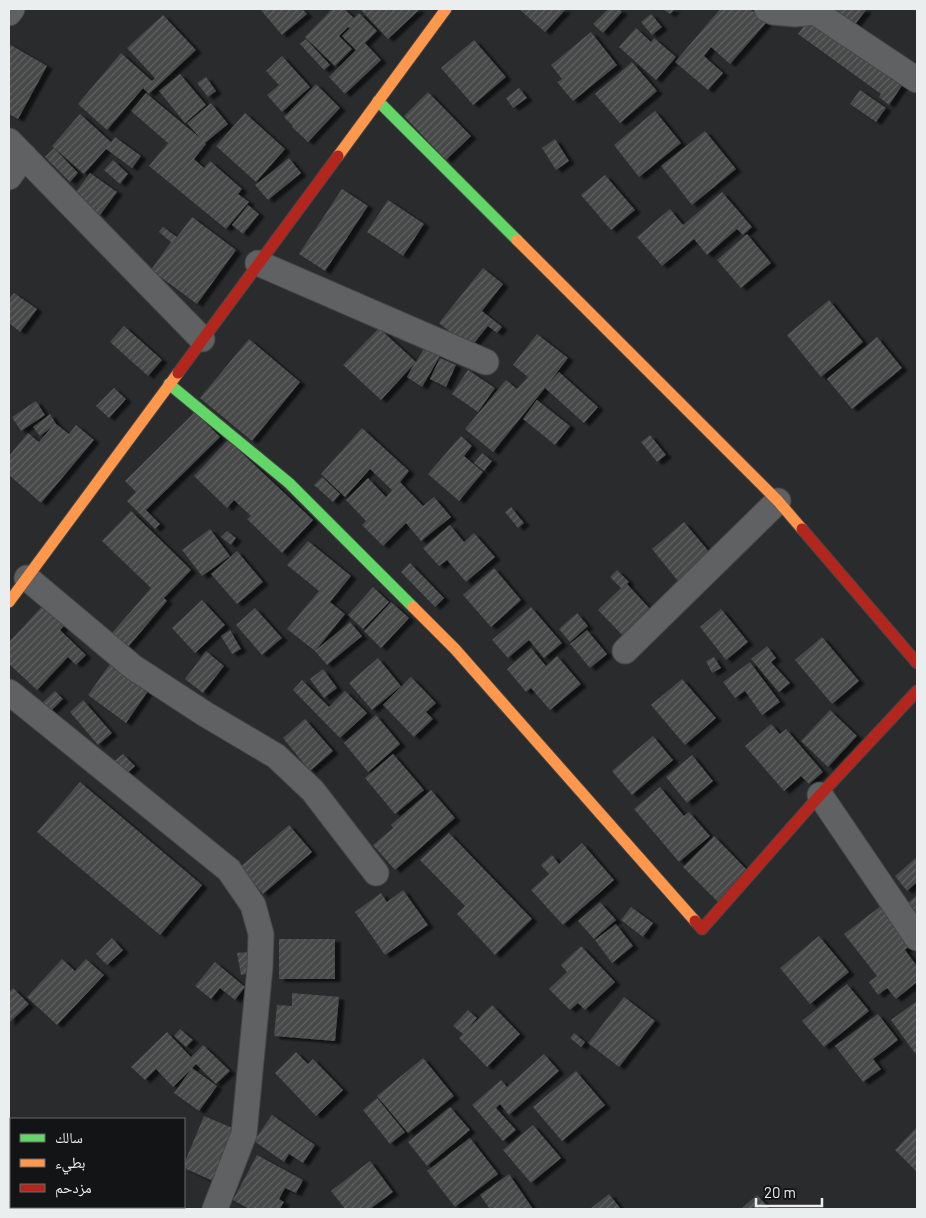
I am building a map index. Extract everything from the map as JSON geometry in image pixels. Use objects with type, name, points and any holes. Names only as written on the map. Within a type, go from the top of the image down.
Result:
[{"type":"street","points":[[9,13],[12,9]]},
{"type":"street","points":[[9,602],[446,9]]},
{"type":"street","points":[[767,9],[773,12],[795,14],[815,12],[917,80]]},
{"type":"street","points":[[378,102],[778,501],[917,663]]},
{"type":"street","points":[[16,149],[202,339]]},
{"type":"street","points":[[9,177],[16,149]]},
{"type":"street","points":[[258,264],[486,362]]},
{"type":"street","points":[[169,384],[289,483],[455,649],[702,929],[820,795],[917,691]]},
{"type":"street","points":[[625,651],[778,501]]},
{"type":"street","points":[[27,578],[133,667],[205,714],[276,756],[314,791],[376,873]]},
{"type":"street","points":[[9,692],[229,870],[253,905],[261,934],[244,1134],[215,1209]]},
{"type":"street","points":[[820,795],[917,938]]},
{"type":"building","points":[[260,9],[302,9],[307,14],[282,35]]},
{"type":"building","points":[[332,9],[344,9],[354,18],[359,13],[377,31],[365,43],[381,60],[345,94],[329,77],[356,50],[342,36],[350,28],[348,27],[339,36],[352,49],[335,66],[305,37]]},
{"type":"building","points":[[360,9],[420,9],[388,39]]},
{"type":"building","points":[[519,9],[566,9],[545,32]]},
{"type":"building","points":[[608,9],[619,9],[622,12],[603,33],[593,24]]},
{"type":"building","points":[[663,9],[675,9],[670,14]]},
{"type":"building","points":[[720,9],[750,9],[766,23],[730,64],[711,47],[704,56],[723,73],[708,90],[675,62]]},
{"type":"building","points":[[821,9],[864,9],[866,10],[850,31]]},
{"type":"building","points":[[651,14],[662,27],[652,35],[641,22]]},
{"type":"building","points":[[163,15],[196,50],[149,94],[143,88],[107,130],[78,104],[121,53],[152,81],[155,78],[127,48]]},
{"type":"building","points":[[810,17],[903,84],[889,105],[879,97],[881,94],[798,34]]},
{"type":"building","points":[[636,28],[651,42],[654,38],[676,57],[656,80],[619,47]]},
{"type":"building","points":[[591,32],[617,65],[573,101],[557,82],[562,79],[551,65]]},
{"type":"building","points":[[306,39],[330,65],[324,70],[300,44]]},
{"type":"building","points":[[474,40],[506,77],[473,105],[441,68]]},
{"type":"building","points":[[9,44],[47,66],[18,119],[9,114]]},
{"type":"building","points":[[282,56],[310,87],[282,112],[267,95],[279,85],[266,71]]},
{"type":"building","points":[[632,62],[657,91],[620,123],[595,94]]},
{"type":"building","points":[[180,74],[206,105],[185,123],[159,91]]},
{"type":"building","points":[[206,77],[216,91],[208,97],[197,83]]},
{"type":"building","points":[[316,84],[340,108],[308,142],[284,117]]},
{"type":"building","points":[[519,88],[527,98],[513,108],[506,98]]},
{"type":"building","points":[[860,90],[886,108],[876,122],[850,104]]},
{"type":"building","points":[[428,92],[471,136],[446,160],[404,116]]},
{"type":"building","points":[[146,93],[200,138],[187,123],[211,103],[228,124],[205,143],[194,159],[204,168],[210,161],[242,189],[238,194],[249,202],[226,229],[149,166],[168,143],[131,111]]},
{"type":"building","points":[[655,111],[681,143],[639,177],[614,145]]},
{"type":"building","points":[[245,113],[285,149],[256,182],[216,146]]},
{"type":"building","points":[[80,114],[111,142],[115,137],[141,156],[132,168],[106,149],[84,174],[52,146]]},
{"type":"building","points":[[705,131],[736,169],[692,205],[661,166]]},
{"type":"building","points":[[555,139],[569,161],[556,170],[542,148]]},
{"type":"building","points":[[54,148],[78,173],[70,182],[45,157]]},
{"type":"building","points":[[289,158],[301,173],[268,200],[255,185]]},
{"type":"building","points":[[113,160],[128,174],[120,184],[104,170]]},
{"type":"building","points":[[90,173],[117,192],[100,215],[73,196]]},
{"type":"building","points":[[605,175],[635,210],[611,230],[581,195]]},
{"type":"building","points":[[342,189],[368,206],[325,271],[299,254]]},
{"type":"building","points":[[722,192],[752,227],[743,235],[737,229],[707,255],[694,239],[662,266],[637,237],[670,209],[683,225]]},
{"type":"building","points":[[388,200],[424,224],[403,256],[367,232]]},
{"type":"building","points":[[248,205],[259,214],[243,234],[232,225]]},
{"type":"building","points":[[192,217],[236,250],[197,304],[151,270],[171,242],[159,232],[163,227],[177,237]]},
{"type":"building","points":[[747,234],[771,263],[741,288],[717,260]]},
{"type":"building","points":[[483,268],[503,284],[482,311],[502,327],[497,333],[488,326],[470,348],[439,323]]},
{"type":"building","points":[[14,293],[37,309],[20,332],[9,323],[9,299]]},
{"type":"building","points":[[829,300],[863,342],[821,377],[787,335]]},
{"type":"building","points":[[124,326],[162,360],[148,376],[110,342]]},
{"type":"building","points":[[379,328],[416,362],[425,347],[440,356],[422,387],[407,377],[414,364],[381,400],[343,365]]},
{"type":"building","points":[[537,334],[568,358],[548,384],[559,372],[598,407],[584,423],[545,388],[493,452],[465,429],[506,380],[517,389],[528,377],[513,365]]},
{"type":"building","points":[[877,337],[902,368],[852,409],[827,379]]},
{"type":"building","points":[[249,339],[300,382],[252,441],[200,398]]},
{"type":"building","points":[[440,358],[456,365],[446,387],[430,379]]},
{"type":"building","points":[[468,370],[495,388],[478,412],[452,394]]},
{"type":"building","points":[[114,388],[126,399],[109,418],[96,406]]},
{"type":"building","points":[[537,400],[570,426],[555,445],[523,419]]},
{"type":"building","points":[[36,401],[45,415],[21,431],[12,417]]},
{"type":"building","points":[[195,412],[220,437],[146,510],[160,524],[155,529],[127,501],[136,492],[125,481]]},
{"type":"building","points":[[50,414],[56,424],[69,434],[76,425],[94,440],[41,503],[9,475],[9,456],[28,433],[39,442],[52,427],[40,436],[33,427]]},
{"type":"building","points":[[362,428],[409,471],[400,482],[423,506],[434,497],[451,517],[421,541],[406,523],[383,546],[362,525],[366,521],[346,500],[368,478],[386,497],[392,490],[370,469],[345,497],[321,474]]},
{"type":"building","points":[[650,435],[666,455],[657,462],[641,442]]},
{"type":"building","points":[[461,436],[472,446],[464,456],[483,472],[459,501],[428,474]]},
{"type":"building","points":[[228,440],[313,520],[282,553],[247,519],[251,516],[234,500],[227,508],[194,476]]},
{"type":"building","points":[[482,453],[492,461],[484,471],[474,463]]},
{"type":"building","points":[[322,477],[340,494],[333,502],[314,485]]},
{"type":"building","points":[[511,507],[524,523],[518,528],[505,512]]},
{"type":"building","points":[[131,511],[191,570],[164,598],[167,601],[128,647],[112,633],[151,588],[102,541]]},
{"type":"building","points":[[684,522],[711,554],[678,581],[652,549]]},
{"type":"building","points":[[450,525],[464,542],[474,533],[495,557],[466,582],[447,560],[439,566],[423,548]]},
{"type":"building","points":[[210,529],[230,556],[202,576],[182,550]]},
{"type":"building","points":[[227,531],[236,538],[231,545],[221,537]]},
{"type":"building","points":[[308,541],[351,576],[330,602],[345,614],[316,650],[350,622],[362,636],[327,665],[315,651],[287,629],[319,591],[287,565]]},
{"type":"building","points":[[237,551],[263,582],[237,604],[211,574]]},
{"type":"building","points":[[410,563],[444,598],[435,607],[401,572]]},
{"type":"building","points":[[494,568],[521,600],[491,627],[463,595]]},
{"type":"building","points":[[617,570],[629,582],[627,584],[653,612],[625,638],[598,610],[621,588],[610,577]]},
{"type":"building","points":[[373,587],[389,602],[363,629],[348,615]]},
{"type":"building","points":[[49,599],[70,619],[60,630],[86,655],[76,665],[68,657],[37,690],[9,664],[9,642]]},
{"type":"building","points":[[202,600],[225,625],[195,653],[172,628]]},
{"type":"building","points":[[391,602],[409,618],[381,648],[364,631]]},
{"type":"building","points":[[531,607],[562,643],[544,658],[529,640],[508,658],[492,640]]},
{"type":"building","points":[[255,608],[282,638],[262,655],[236,625]]},
{"type":"building","points":[[721,609],[748,642],[726,660],[700,627]]},
{"type":"building","points":[[577,613],[588,626],[570,642],[559,629]]},
{"type":"building","points":[[230,630],[241,649],[232,654],[221,636]]},
{"type":"building","points":[[587,630],[607,654],[590,668],[570,644]]},
{"type":"building","points":[[822,637],[859,681],[832,704],[795,660]]},
{"type":"building","points":[[767,646],[776,658],[771,662],[790,683],[779,692],[751,659]]},
{"type":"building","points":[[531,648],[546,666],[557,656],[581,684],[550,710],[531,688],[526,692],[507,669]]},
{"type":"building","points":[[206,651],[224,666],[203,693],[185,679]]},
{"type":"building","points":[[714,657],[721,668],[712,673],[706,661]]},
{"type":"building","points":[[378,658],[401,686],[372,710],[349,683]]},
{"type":"building","points":[[750,662],[780,702],[762,715],[745,691],[735,698],[723,682]]},
{"type":"building","points":[[110,664],[148,691],[126,723],[88,695]]},
{"type":"building","points":[[323,669],[337,688],[324,698],[310,679]]},
{"type":"building","points":[[411,677],[436,703],[426,712],[433,719],[414,737],[383,705]]},
{"type":"building","points":[[682,679],[716,718],[685,745],[651,705]]},
{"type":"building","points":[[302,680],[329,707],[345,691],[367,713],[340,738],[293,690]]},
{"type":"building","points":[[55,691],[63,699],[49,713],[41,704]]},
{"type":"building","points":[[83,700],[112,733],[98,745],[70,712]]},
{"type":"building","points":[[830,710],[857,736],[828,767],[801,741]]},
{"type":"building","points":[[376,715],[400,744],[368,772],[344,743]]},
{"type":"building","points":[[305,719],[333,751],[310,771],[283,738]]},
{"type":"building","points":[[771,724],[780,734],[786,729],[823,772],[809,784],[801,776],[784,791],[745,746]]},
{"type":"building","points":[[653,736],[673,760],[632,795],[612,771]]},
{"type":"building","points":[[123,754],[135,766],[123,777],[111,764]]},
{"type":"building","points":[[393,754],[424,790],[395,814],[365,778]]},
{"type":"building","points":[[692,755],[713,781],[687,803],[666,777]]},
{"type":"building","points":[[80,782],[202,885],[160,935],[37,832]]},
{"type":"building","points":[[660,787],[684,816],[689,812],[710,836],[679,862],[634,809]]},
{"type":"building","points":[[431,790],[455,818],[395,870],[373,845],[393,828],[391,825]]},
{"type":"building","points":[[289,825],[312,852],[263,894],[240,867]]},
{"type":"building","points":[[449,833],[532,919],[495,955],[457,914],[465,906],[420,860]]},
{"type":"building","points":[[714,836],[748,871],[718,902],[683,867]]},
{"type":"building","points":[[582,843],[614,880],[563,925],[531,890],[549,874],[541,865],[552,855],[559,864]]},
{"type":"building","points":[[917,857],[917,882],[907,891],[895,876]]},
{"type":"building","points":[[403,890],[428,925],[385,955],[355,912],[381,893],[387,902]]},
{"type":"building","points":[[917,895],[917,914],[908,903]]},
{"type":"building","points":[[600,902],[616,920],[594,939],[578,921]]},
{"type":"building","points":[[881,906],[911,945],[905,950],[917,966],[917,982],[896,999],[887,988],[878,995],[869,982],[877,976],[844,934]]},
{"type":"building","points":[[631,907],[653,923],[643,937],[621,920]]},
{"type":"building","points":[[616,924],[633,946],[612,963],[595,940]]},
{"type":"building","points":[[819,936],[849,972],[810,1004],[780,968]]},
{"type":"building","points":[[112,938],[123,950],[107,965],[96,954]]},
{"type":"building","points":[[279,939],[335,939],[335,979],[279,979]]},
{"type":"building","points":[[581,946],[615,982],[585,1010],[578,1003],[570,1010],[549,989],[567,972],[561,965]]},
{"type":"building","points":[[248,952],[252,973],[241,975],[237,953]]},
{"type":"building","points":[[62,959],[75,971],[86,959],[104,975],[57,1025],[27,997]]},
{"type":"building","points":[[215,962],[245,987],[235,1000],[220,988],[211,999],[195,986]]},
{"type":"building","points":[[847,984],[869,1011],[824,1047],[802,1021]]},
{"type":"building","points":[[13,988],[29,1004],[9,1023],[9,992]]},
{"type":"building","points":[[292,993],[339,997],[335,1041],[274,1036],[277,1005],[292,1006]]},
{"type":"building","points":[[624,997],[655,1021],[619,1067],[588,1043]]},
{"type":"building","points":[[917,1001],[917,1056],[891,1020]]},
{"type":"building","points":[[492,1005],[520,1034],[487,1067],[459,1038],[463,1034],[453,1026],[468,1010],[477,1018],[466,1031]]},
{"type":"building","points":[[878,1014],[898,1040],[873,1059],[881,1069],[863,1082],[835,1046]]},
{"type":"building","points":[[180,1029],[193,1040],[186,1047],[174,1036]]},
{"type":"building","points":[[167,1032],[191,1057],[203,1045],[230,1071],[216,1084],[196,1064],[173,1087],[156,1069],[145,1080],[131,1067]]},
{"type":"building","points":[[574,1033],[585,1042],[581,1047],[570,1038]]},
{"type":"building","points":[[296,1052],[308,1064],[313,1059],[343,1090],[316,1116],[275,1073]]},
{"type":"building","points":[[544,1054],[559,1071],[509,1115],[500,1104],[496,1108],[516,1130],[503,1141],[472,1105],[501,1080],[507,1087]]},
{"type":"building","points":[[423,1058],[454,1096],[408,1133],[377,1096]]},
{"type":"building","points":[[192,1068],[217,1086],[199,1111],[174,1093]]},
{"type":"building","points":[[576,1071],[605,1105],[562,1141],[533,1107]]},
{"type":"building","points":[[377,1098],[405,1132],[390,1144],[363,1110]]},
{"type":"building","points":[[450,1107],[470,1130],[427,1166],[408,1142]]},
{"type":"building","points":[[272,1115],[315,1145],[303,1163],[289,1154],[284,1162],[254,1141]]},
{"type":"building","points":[[204,1116],[242,1132],[220,1184],[185,1168],[185,1162]]},
{"type":"building","points":[[533,1125],[561,1158],[531,1183],[503,1150]]},
{"type":"building","points":[[917,1127],[917,1172],[895,1150]]},
{"type":"building","points":[[470,1138],[498,1174],[455,1207],[427,1171]]},
{"type":"building","points":[[257,1155],[303,1180],[296,1193],[285,1188],[279,1199],[284,1202],[280,1209],[249,1209],[233,1200]]},
{"type":"building","points":[[370,1161],[393,1192],[370,1209],[345,1209],[331,1191]]},
{"type":"building","points":[[509,1174],[533,1209],[490,1209],[480,1195]]},
{"type":"building","points":[[609,1194],[621,1209],[590,1209]]},
{"type":"building","points":[[757,1195],[770,1209],[741,1209]]},
{"type":"building","points":[[68,1208],[117,1208],[116,1209]]},
{"type":"traffic: fast","points":[[378,101],[517,240]]},
{"type":"traffic: fast","points":[[169,384],[289,483],[413,607]]},
{"type":"traffic: slow","points":[[338,156],[446,9]]},
{"type":"traffic: slow","points":[[517,240],[778,501],[802,529]]},
{"type":"traffic: slow","points":[[9,602],[178,373]]},
{"type":"traffic: slow","points":[[413,607],[455,649],[695,921]]},
{"type":"traffic: jam","points":[[178,373],[338,156]]},
{"type":"traffic: jam","points":[[802,529],[917,663]]},
{"type":"traffic: jam","points":[[695,921],[702,929],[820,795],[917,691]]}]
